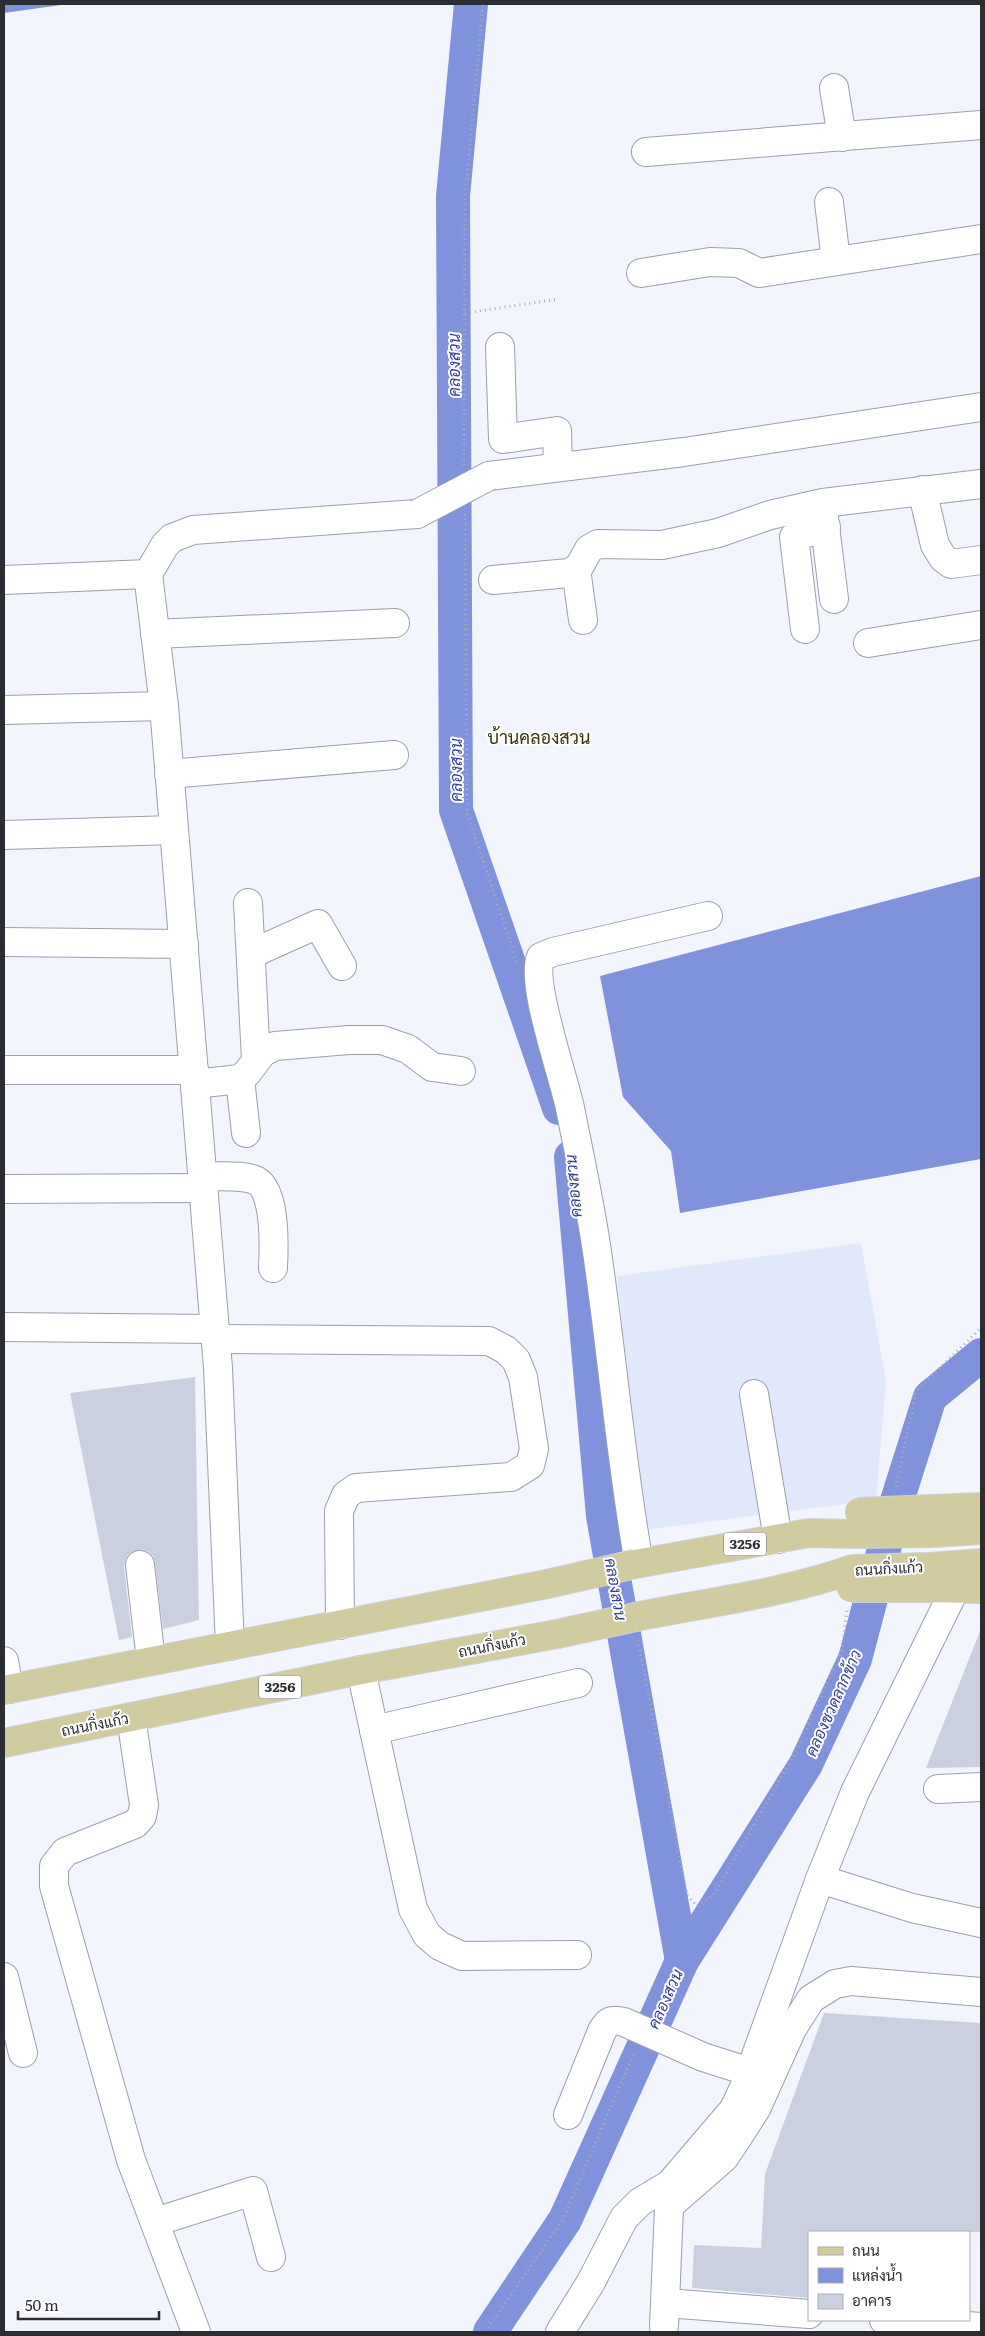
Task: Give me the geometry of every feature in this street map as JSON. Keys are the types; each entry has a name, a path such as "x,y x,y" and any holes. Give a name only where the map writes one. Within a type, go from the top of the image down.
{"main road":[{"path":"933,1521 981,1507"},
{"name":"3256","path":"6,1689 547,1584 637,1564 858,1523 933,1521 981,1530"},
{"name":"ถนนกิ่งแก้ว","path":"4,1743 361,1670 557,1634 639,1628 845,1584 927,1578 981,1563"},
{"path":"927,1578 955,1590 981,1589"}],"street":[{"path":"834,88 842,137"},
{"path":"646,152 981,125"},
{"path":"829,202 836,261"},
{"path":"641,273 710,262 739,263 759,273 981,239"},
{"path":"500,347 503,439 557,431 558,467"},
{"path":"230,1646 216,1334 164,706 148,574 172,538 193,530 417,514 477,473 558,467 684,452 981,407"},
{"path":"494,580 569,573 581,564 589,549 598,544 662,545 718,533 770,514 824,515 922,490 981,484"},
{"path":"922,490 938,552 951,564 981,560"},
{"path":"824,515 834,599"},
{"path":"805,629 794,537 824,515"},
{"path":"576,569 583,620"},
{"path":"4,580 148,574"},
{"path":"155,634 395,623"},
{"path":"868,643 981,625"},
{"path":"4,710 164,706"},
{"path":"169,774 394,755"},
{"path":"4,835 174,830"},
{"path":"246,1133 251,954 248,903"},
{"path":"637,1564 596,1244 569,1102 540,993 538,964 541,958 552,952 708,916"},
{"path":"251,954 318,924 342,966"},
{"path":"4,942 184,944"},
{"path":"4,1070 195,1077 248,1069 263,1052 275,1046 349,1040 382,1040 408,1049 432,1067 461,1071"},
{"path":"4,1190 203,1182 248,1178 258,1182 268,1196 274,1240 273,1268"},
{"path":"4,1327 489,1342 506,1350 516,1360 523,1377 534,1449 530,1465 511,1477 356,1488 346,1496 339,1512 340,1625"},
{"path":"754,1394 778,1539"},
{"path":"140,1566 151,1661"},
{"path":"808,2314 665,2315 670,2194 734,2109 750,2072 820,1879 855,1792 955,1590"},
{"path":"4,1661 6,1689"},
{"path":"361,1670 413,1909 427,1935 440,1946 462,1956 577,1955"},
{"path":"374,1730 578,1683"},
{"path":"131,1717 144,1805 142,1816 135,1824 65,1852 54,1866 54,1886 131,2160 196,2332"},
{"path":"938,1789 981,1787"},
{"path":"820,1879 912,1908 981,1923"},
{"path":"4,1977 23,2053"},
{"path":"560,2332 591,2282 624,2218 640,2202 670,2194 724,2158 756,2109 792,2029 811,1999 835,1984 851,1981 981,1992"},
{"path":"568,2115 606,2023 614,2019 703,2057 750,2072"},
{"path":"154,2222 253,2191 271,2257"},
{"path":"898,2321 981,2327"}],"path":[{"path":"477,473 465,312 465,200 483,4"},
{"path":"465,312 559,299"},
{"path":"464,510 468,813 520,972"},
{"path":"895,1496 916,1391 981,1328"},
{"path":"639,1628 687,1896 697,1906 713,1896 794,1755 842,1650 845,1584"},
{"path":"485,2332 562,2221 645,2031"}],"shaded area":[{"path":"861,1243 886,1381 876,1500 644,1530 617,1276"}],"water":[{"path":"4,4 68,4 4,13"},
{"path":"981,876 981,1159 680,1213 671,1151 623,1097 600,976"}],"building":[{"path":"195,1377 199,1620 163,1629 153,1556 147,1551 138,1550 130,1553 124,1566 132,1637 119,1640 70,1393"},
{"path":"980,1631 981,1767 926,1768"},
{"path":"824,2013 981,2023 981,2232 808,2231 808,2298 692,2288 694,2245 761,2248 765,2174"}],"waterway":[{"name":"คลองสวน","path":"471,4 453,196 456,810 559,1108"},
{"name":"คลองสวน","path":"571,1157 603,1516 682,1961"},
{"name":"คลองชวดลากข้าว","path":"490,2332 565,2220 682,1961 806,1764 855,1659 896,1504 930,1397 981,1355"}],"district":[{"name":"บ้านคลองสวน","path":"539,738"}]}
